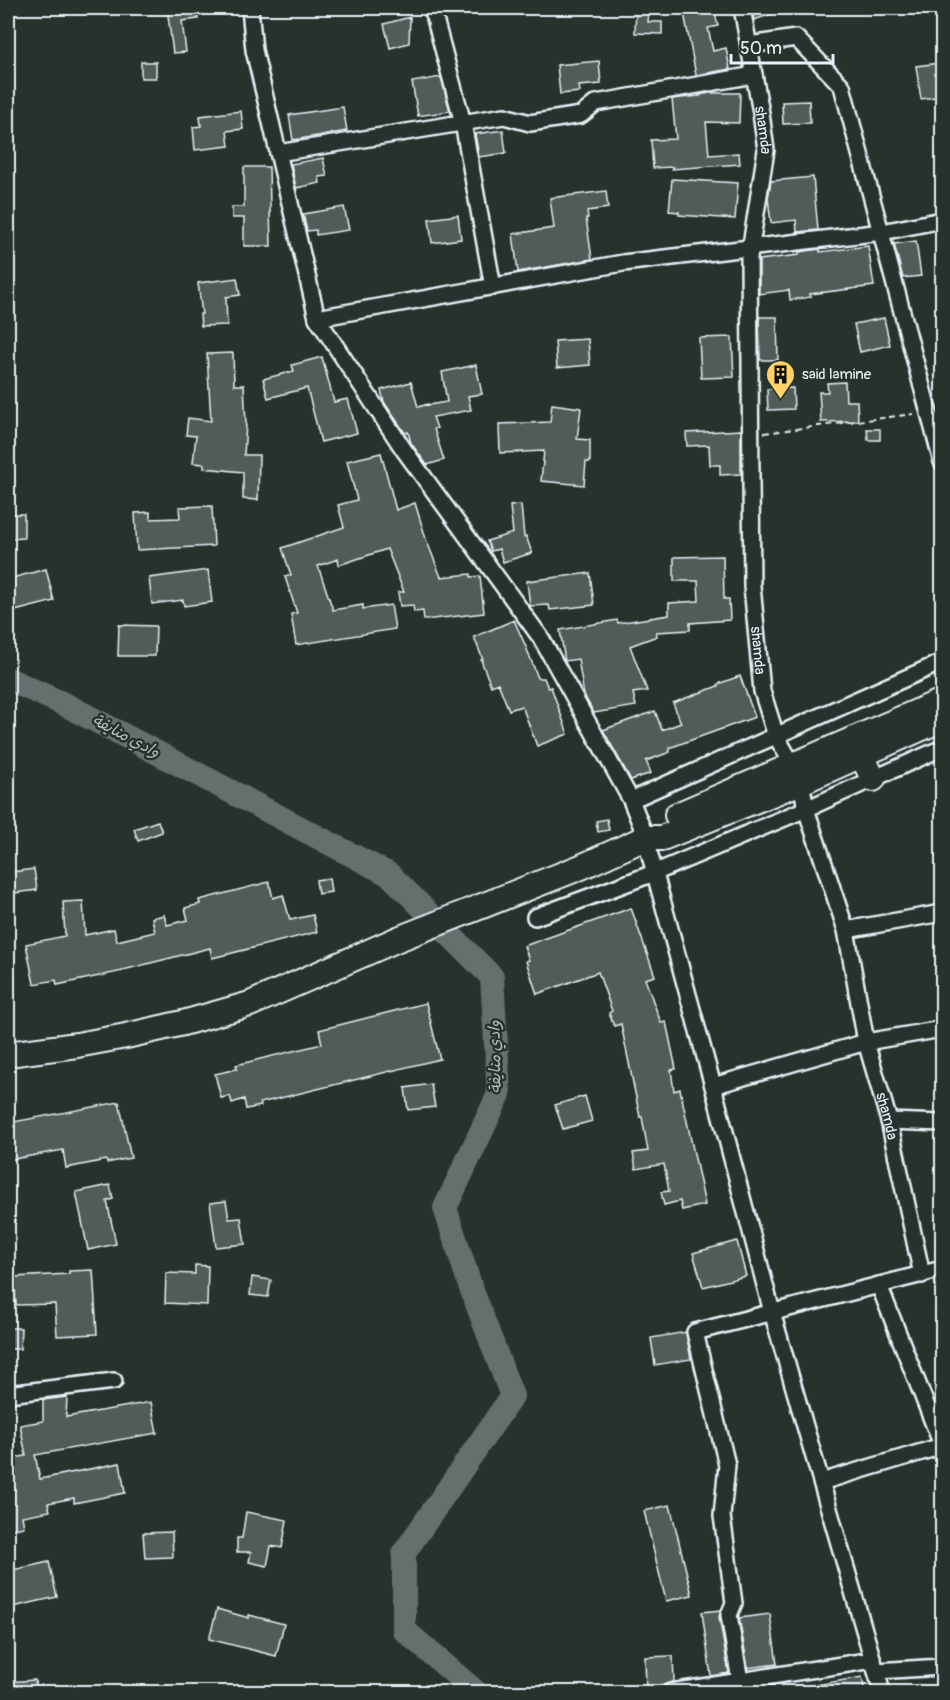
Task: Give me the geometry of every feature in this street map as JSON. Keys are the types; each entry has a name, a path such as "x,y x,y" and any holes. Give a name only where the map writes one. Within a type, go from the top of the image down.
{"main road":[{"path":"797,774 942,701"},
{"path":"8,1054 126,1036 250,1004 399,939 581,867 645,838 656,824 797,774 862,755 942,719"},
{"path":"862,755 873,779"}],"street":[{"path":"250,8 254,50 317,318 404,450 541,638 631,800 645,838 772,1312 882,1692"},
{"path":"432,8 463,123 493,286"},
{"name":"shamda","path":"742,8 766,150 749,258 752,586 762,691 776,736 797,774 806,809 846,930 867,1042 889,1121 922,1275"},
{"path":"749,45 796,38 842,86 942,462"},
{"path":"278,153 504,116 530,123 540,122 581,115 596,103 754,75"},
{"path":"317,318 623,263 882,232 942,220"},
{"path":"631,800 942,662"},
{"path":"535,917 654,873 806,809 942,748"},
{"path":"846,930 942,913"},
{"path":"713,1086 867,1042 942,1029"},
{"path":"889,1121 942,1123"},
{"path":"740,1681 729,1616 734,1603 722,1516 727,1465 695,1332 942,1269"},
{"path":"821,1482 942,1446 879,1286"},
{"path":"8,1394 114,1381"},
{"path":"671,1692 740,1681 874,1666 942,1666"}],"path":[{"path":"750,435 929,412"}],"building":[{"path":"167,8 197,8 198,19 182,21 186,52 173,53"},
{"path":"636,8 649,8 648,22 662,22 662,34 635,33"},
{"path":"683,8 714,8 718,26 708,28 713,51 726,48 730,69 696,75"},
{"path":"752,8 785,8 786,9 754,20"},
{"path":"410,17 409,43 390,48 384,24"},
{"path":"599,61 601,84 579,86 580,92 560,94 557,65"},
{"path":"141,62 156,62 156,78 141,78"},
{"path":"940,63 942,96 921,99 916,66"},
{"path":"441,77 450,111 418,116 412,82"},
{"path":"710,93 740,93 739,123 706,122 709,155 739,153 740,164 672,169 673,167 653,168 651,140 676,139 672,99"},
{"path":"809,101 810,123 783,124 782,102"},
{"path":"343,107 347,131 293,140 289,115"},
{"path":"241,111 243,129 227,131 229,146 195,150 193,127 201,126 200,116"},
{"path":"503,130 506,153 479,157 475,134"},
{"path":"323,158 327,176 319,177 320,183 296,188 291,164"},
{"path":"244,167 269,167 271,246 244,246 244,218 232,218 232,207 244,207"},
{"path":"813,177 818,230 797,232 796,220 771,223 768,198 771,181"},
{"path":"672,179 738,183 735,219 679,215 679,212 669,211"},
{"path":"606,191 608,208 587,211 592,259 518,272 513,234 554,228 550,198"},
{"path":"344,207 349,230 316,235 316,230 307,231 303,214"},
{"path":"458,215 461,239 432,243 429,219"},
{"path":"916,241 921,276 903,278 894,244"},
{"path":"868,246 874,286 810,294 811,297 790,300 789,290 759,294 759,260 799,255 799,252 820,249 820,252"},
{"path":"237,278 240,295 226,297 227,325 201,326 200,314 202,314 198,283"},
{"path":"759,317 777,317 778,360 760,360"},
{"path":"884,318 890,345 860,352 854,324"},
{"path":"732,337 734,377 701,378 699,338"},
{"path":"588,339 590,365 557,368 555,341"},
{"path":"233,353 234,385 244,385 246,424 244,455 259,455 258,500 243,499 243,472 204,468 204,464 193,463 196,436 186,435 188,418 211,421 207,354"},
{"path":"322,357 334,402 348,399 357,433 321,442 307,388 268,398 263,379 294,371 292,365"},
{"path":"476,365 482,394 468,396 471,410 433,417 437,428 434,429 444,460 427,465 411,443 408,432 405,433 384,402 381,390 411,382 418,407 447,402 442,372"},
{"path":"845,382 846,401 857,401 858,421 821,422 819,392 828,392 827,383"},
{"name":"said lamine","path":"793,388 794,409 768,410 767,389"},
{"path":"552,404 581,408 577,439 590,440 590,462 586,462 584,485 541,481 544,451 500,453 499,424 550,422"},
{"path":"867,429 880,429 880,440 868,440"},
{"path":"741,430 741,474 720,475 720,465 710,465 709,445 687,446 686,433"},
{"path":"381,453 396,510 415,503 441,577 471,574 471,577 480,576 484,613 424,620 423,611 414,612 413,605 400,606 398,592 404,592 387,549 339,565 338,559 318,566 333,610 363,605 363,609 391,605 395,629 296,645 291,614 297,613 285,577 291,575 282,548 344,527 338,505 357,500 347,461"},
{"path":"521,505 524,537 526,536 532,553 503,562 499,549 491,551 487,541 513,533 510,506"},
{"path":"212,506 214,546 137,550 135,513 150,512 150,519 180,518 179,507"},
{"path":"8,514 24,514 24,538 8,539"},
{"path":"723,556 724,599 729,599 730,620 690,623 690,630 656,632 657,636 630,646 647,691 633,693 636,706 594,713 584,695 578,659 565,661 560,630 617,620 618,623 669,615 669,603 699,601 698,581 674,581 674,557"},
{"path":"46,569 54,601 11,612 8,579"},
{"path":"208,570 212,602 184,606 183,600 152,604 149,578"},
{"path":"590,573 594,605 550,610 549,605 530,606 527,581"},
{"path":"514,620 538,678 544,678 548,688 551,687 568,734 537,746 522,706 509,710 498,683 491,686 474,637"},
{"path":"119,625 156,626 155,656 118,656"},
{"path":"740,676 755,717 669,748 670,752 646,761 651,773 631,780 603,730 655,711 662,730 681,723 673,703"},
{"path":"607,819 609,830 598,832 596,821"},
{"path":"158,821 162,832 138,841 134,829"},
{"path":"34,869 37,890 15,893 12,872"},
{"path":"329,878 331,892 318,894 316,880"},
{"path":"269,882 273,898 283,895 290,920 313,915 317,932 212,958 210,948 123,971 57,985 56,980 34,984 26,944 65,936 63,902 83,901 85,935 114,929 117,941 155,932 152,918 164,915 167,925 188,920 185,908 200,904 199,900"},
{"path":"631,908 655,976 645,979 661,1023 666,1022 676,1069 671,1070 674,1091 680,1089 705,1205 682,1210 680,1201 664,1205 661,1192 669,1191 664,1164 636,1169 633,1153 648,1151 642,1117 640,1117 621,1024 614,1026 609,1013 612,1011 598,972 537,994 526,961 529,960 524,946"},
{"path":"426,1003 440,1059 260,1103 261,1106 246,1109 244,1099 232,1103 230,1096 221,1098 215,1074 237,1069 236,1065 322,1044 319,1030"},
{"path":"431,1084 435,1107 408,1110 405,1088"},
{"path":"585,1096 592,1121 563,1129 555,1105"},
{"path":"119,1102 131,1158 107,1163 106,1160 66,1168 63,1150 8,1160 8,1123"},
{"path":"110,1185 113,1199 107,1201 116,1244 88,1250 76,1192"},
{"path":"226,1201 229,1219 241,1218 245,1244 216,1247 210,1203"},
{"path":"737,1241 746,1276 703,1287 693,1253"},
{"path":"195,1265 208,1266 207,1305 165,1303 166,1273 195,1274"},
{"path":"93,1270 97,1334 57,1336 55,1304 16,1305 14,1277 69,1274 69,1271"},
{"path":"252,1277 271,1280 268,1297 250,1295"},
{"path":"8,1328 21,1328 20,1349 8,1349"},
{"path":"686,1332 691,1359 655,1365 651,1338"},
{"path":"67,1397 66,1417 151,1402 157,1433 35,1455 40,1479 120,1463 125,1493 74,1503 74,1498 48,1503 50,1511 22,1516 24,1527 8,1530 8,1459 26,1456 20,1425 43,1421 43,1400"},
{"path":"670,1505 692,1595 666,1601 644,1511"},
{"path":"246,1512 287,1520 282,1548 271,1546 267,1566 249,1562 251,1552 237,1552 237,1538 242,1538"},
{"path":"172,1532 173,1557 145,1558 143,1533"},
{"path":"49,1562 57,1597 8,1608 8,1571"},
{"path":"217,1609 284,1624 276,1656 209,1639"},
{"path":"721,1610 719,1617 729,1673 711,1676 702,1612"},
{"path":"770,1614 777,1664 748,1668 739,1618"},
{"path":"673,1656 674,1682 665,1684 662,1689 646,1689 645,1657"},
{"path":"862,1677 865,1692 805,1692 804,1687"},
{"path":"35,1680 36,1692 8,1692 8,1682"}],"waterway":[{"name":"وادي منايفة","path":"8,679 66,705 390,875 492,977 499,1094 445,1208 471,1288 512,1396 404,1553 404,1630 476,1692"}],"place":[{"name":"said lamine","path":"781,400"}]}
